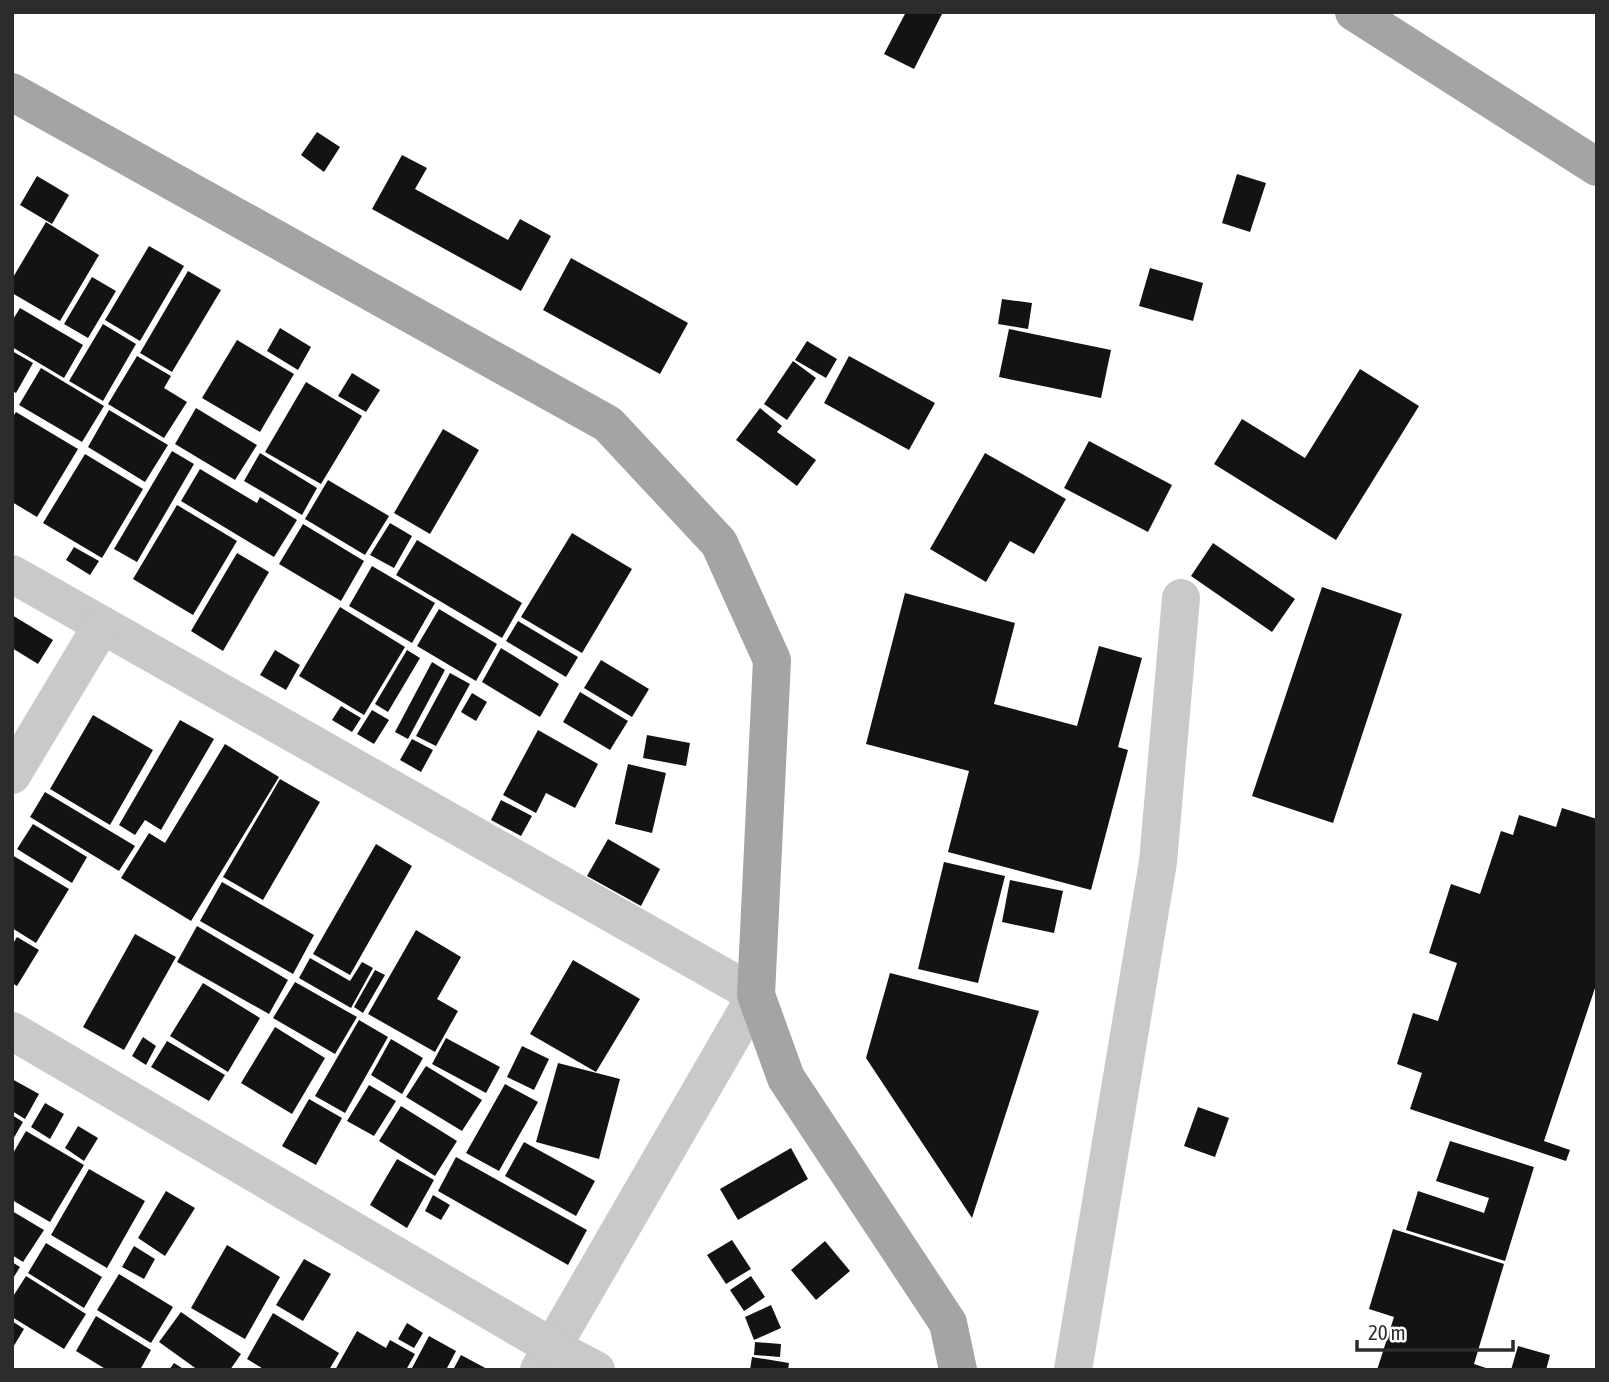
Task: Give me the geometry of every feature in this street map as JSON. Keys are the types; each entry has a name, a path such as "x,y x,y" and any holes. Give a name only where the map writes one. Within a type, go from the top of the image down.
{"main road":[{"path":"1354,12 1597,167"},
{"path":"12,92 608,424 719,543 772,660 756,995 786,1078 948,1323 958,1370"}],"street":[{"path":"12,573 756,995 545,1359"},
{"path":"1073,1370 1158,862 1181,598"},
{"path":"12,775 102,625"},
{"path":"12,1031 545,1359 596,1370"}],"building":[{"path":"906,12 943,12 914,69 884,54"},
{"path":"317,132 340,147 324,172 301,155"},
{"path":"402,155 427,168 415,189 508,240 520,219 551,236 521,291 372,209"},
{"path":"1237,174 1266,183 1250,232 1222,223"},
{"path":"37,176 69,195 52,224 20,205"},
{"path":"46,222 99,255 60,321 12,293 12,279"},
{"path":"149,246 184,266 140,341 105,320"},
{"path":"571,258 688,323 660,374 543,310"},
{"path":"1150,268 1203,283 1193,321 1139,306"},
{"path":"188,271 221,290 172,372 140,353"},
{"path":"92,277 116,291 88,338 64,324"},
{"path":"1002,299 1032,303 1028,329 998,324"},
{"path":"20,308 83,345 64,378 12,347 12,321"},
{"path":"103,324 136,344 103,401 69,381"},
{"path":"280,328 311,347 298,370 267,351"},
{"path":"1009,329 1111,350 1101,398 999,377"},
{"path":"237,340 294,374 260,432 202,398"},
{"path":"807,341 837,359 826,378 795,360"},
{"path":"12,351 33,363 16,393 12,391"},
{"path":"137,356 171,376 164,388 187,402 164,438 108,404"},
{"path":"849,356 935,403 909,450 824,403"},
{"path":"793,361 816,378 787,420 764,404"},
{"path":"41,368 104,406 82,442 19,405"},
{"path":"1360,369 1419,406 1336,540 1214,464 1242,419 1305,458"},
{"path":"352,373 380,390 366,412 338,396"},
{"path":"306,382 362,416 321,484 265,452"},
{"path":"196,408 257,445 235,480 175,444"},
{"path":"760,408 782,426 777,432 816,460 797,486 736,440"},
{"path":"109,410 168,445 145,482 88,447"},
{"path":"16,412 78,449 37,517 12,502 12,418"},
{"path":"443,429 479,450 430,534 394,513"},
{"path":"1089,441 1172,485 1148,532 1064,488"},
{"path":"172,451 194,464 137,562 114,549"},
{"path":"260,453 317,488 302,515 244,481"},
{"path":"985,453 1066,499 1034,554 1010,541 986,582 930,549"},
{"path":"85,454 143,489 102,558 43,523"},
{"path":"200,469 257,503 260,497 297,520 274,557 181,501"},
{"path":"328,480 389,516 365,555 305,519"},
{"path":"177,505 237,541 193,615 133,579"},
{"path":"390,523 412,536 394,568 370,555"},
{"path":"303,524 364,561 341,601 279,564"},
{"path":"572,533 632,569 582,653 521,617"},
{"path":"417,540 522,603 502,638 396,575"},
{"path":"1213,543 1295,599 1272,632 1191,576"},
{"path":"74,547 99,561 90,575 66,560"},
{"path":"237,553 269,572 223,651 191,631"},
{"path":"372,566 435,603 412,643 349,606"},
{"path":"1322,587 1402,614 1333,823 1252,796"},
{"path":"905,593 1015,623 994,704 1077,726 1099,646 1142,658 1118,747 1128,750 1091,890 948,852 969,771 866,744"},
{"path":"340,607 405,647 364,715 299,676"},
{"path":"439,609 497,644 476,681 417,646"},
{"path":"12,615 53,640 38,664 12,648"},
{"path":"518,621 578,657 566,677 506,641"},
{"path":"501,648 559,684 540,717 482,682"},
{"path":"275,650 300,665 286,690 260,675"},
{"path":"407,650 420,658 388,712 375,704"},
{"path":"601,660 649,689 632,717 584,688"},
{"path":"432,662 445,670 408,739 395,732"},
{"path":"450,673 470,684 436,746 416,736"},
{"path":"580,692 628,721 610,750 563,722"},
{"path":"472,693 487,702 476,721 461,712"},
{"path":"341,706 361,718 352,732 332,720"},
{"path":"372,710 389,720 374,744 357,734"},
{"path":"93,715 153,750 110,825 50,789"},
{"path":"180,720 214,739 161,830 145,820 135,835 119,825"},
{"path":"538,730 598,764 575,808 546,793 536,813 503,795"},
{"path":"647,735 690,743 686,766 643,758"},
{"path":"412,739 433,750 421,772 400,760"},
{"path":"225,744 279,777 191,921 121,878 149,833 165,843"},
{"path":"628,764 666,773 652,833 615,824"},
{"path":"280,779 320,802 263,900 223,877"},
{"path":"45,792 135,846 119,871 30,817"},
{"path":"501,800 532,816 521,836 491,820"},
{"path":"1562,808 1597,819 1597,982 1544,1141 1570,1150 1566,1161 1410,1109 1422,1073 1397,1064 1413,1013 1438,1021 1457,963 1429,953 1451,884 1480,894 1501,831 1513,835 1519,815 1556,827"},
{"path":"33,824 87,857 72,883 17,849"},
{"path":"608,839 660,869 641,906 587,876"},
{"path":"376,844 412,866 350,975 313,954"},
{"path":"12,855 69,889 36,943 12,928"},
{"path":"944,862 1005,876 978,983 918,969"},
{"path":"1010,880 1063,891 1054,933 1002,922"},
{"path":"222,882 314,935 293,974 200,921"},
{"path":"197,926 288,980 269,1014 177,962"},
{"path":"416,930 461,957 437,999 458,1011 435,1052 368,1014"},
{"path":"135,934 176,957 124,1050 83,1027"},
{"path":"17,937 39,950 17,986 12,983 12,945"},
{"path":"310,958 350,981 362,962 373,968 351,1008 299,978"},
{"path":"573,960 640,999 596,1072 530,1034"},
{"path":"375,970 385,975 363,1013 354,1007"},
{"path":"890,973 1039,1011 972,1218 866,1058"},
{"path":"295,982 357,1017 335,1054 273,1018"},
{"path":"203,983 260,1018 228,1072 170,1036"},
{"path":"359,1020 388,1037 345,1113 315,1096"},
{"path":"275,1027 325,1058 292,1114 241,1083"},
{"path":"143,1037 156,1046 146,1065 132,1056"},
{"path":"446,1038 500,1067 486,1093 432,1064"},
{"path":"391,1039 423,1058 402,1094 371,1075"},
{"path":"167,1041 225,1075 209,1101 151,1067"},
{"path":"522,1046 549,1059 534,1090 507,1077"},
{"path":"558,1063 620,1079 599,1159 536,1142"},
{"path":"426,1066 482,1100 462,1131 406,1097"},
{"path":"12,1079 39,1094 25,1119 12,1111"},
{"path":"505,1084 538,1102 499,1171 466,1153"},
{"path":"369,1085 396,1101 374,1136 347,1121"},
{"path":"309,1099 342,1118 316,1165 282,1146"},
{"path":"45,1103 64,1114 50,1139 31,1127"},
{"path":"401,1106 457,1141 435,1176 379,1141"},
{"path":"1198,1107 1229,1118 1215,1157 1184,1146"},
{"path":"12,1115 23,1122 12,1141"},
{"path":"78,1126 98,1138 84,1161 65,1148"},
{"path":"26,1131 84,1165 50,1222 12,1200 12,1155"},
{"path":"1450,1141 1534,1167 1505,1261 1406,1230 1418,1191 1484,1213 1489,1198 1436,1181"},
{"path":"524,1142 595,1181 576,1216 505,1176"},
{"path":"791,1148 808,1179 738,1220 720,1189"},
{"path":"456,1157 587,1230 568,1265 438,1191"},
{"path":"397,1159 434,1180 407,1228 370,1205"},
{"path":"89,1169 145,1201 107,1268 51,1235"},
{"path":"166,1191 195,1208 165,1256 138,1238"},
{"path":"433,1195 450,1205 441,1220 425,1211"},
{"path":"12,1211 44,1230 23,1262 12,1255"},
{"path":"1393,1229 1504,1264 1474,1364 1492,1370 1377,1370 1394,1317 1369,1309"},
{"path":"732,1240 751,1269 726,1284 707,1255"},
{"path":"825,1241 850,1271 816,1300 791,1270"},
{"path":"46,1243 102,1277 84,1308 28,1273"},
{"path":"227,1245 280,1277 245,1339 191,1308"},
{"path":"134,1246 155,1259 144,1279 122,1267"},
{"path":"304,1259 331,1274 303,1321 276,1305"},
{"path":"12,1262 20,1267 12,1280"},
{"path":"119,1274 173,1307 151,1343 97,1310"},
{"path":"26,1276 86,1314 64,1349 12,1317 12,1298"},
{"path":"751,1276 765,1297 744,1311 730,1290"},
{"path":"771,1305 781,1328 754,1340 745,1317"},
{"path":"181,1312 241,1354 230,1370 198,1370 159,1342"},
{"path":"273,1313 339,1353 329,1370 265,1370 247,1359"},
{"path":"96,1316 151,1350 140,1370 107,1370 76,1351"},
{"path":"12,1321 24,1329 12,1349"},
{"path":"407,1323 423,1333 414,1348 398,1339"},
{"path":"357,1331 386,1348 390,1340 415,1354 406,1370 335,1370"},
{"path":"429,1336 456,1351 446,1370 411,1370"},
{"path":"755,1342 781,1344 780,1357 754,1355"},
{"path":"1518,1346 1550,1355 1546,1370 1511,1370"},
{"path":"461,1355 489,1370 453,1370"},
{"path":"752,1357 789,1363 788,1370 750,1370"},
{"path":"174,1363 185,1370 169,1370"}]}
